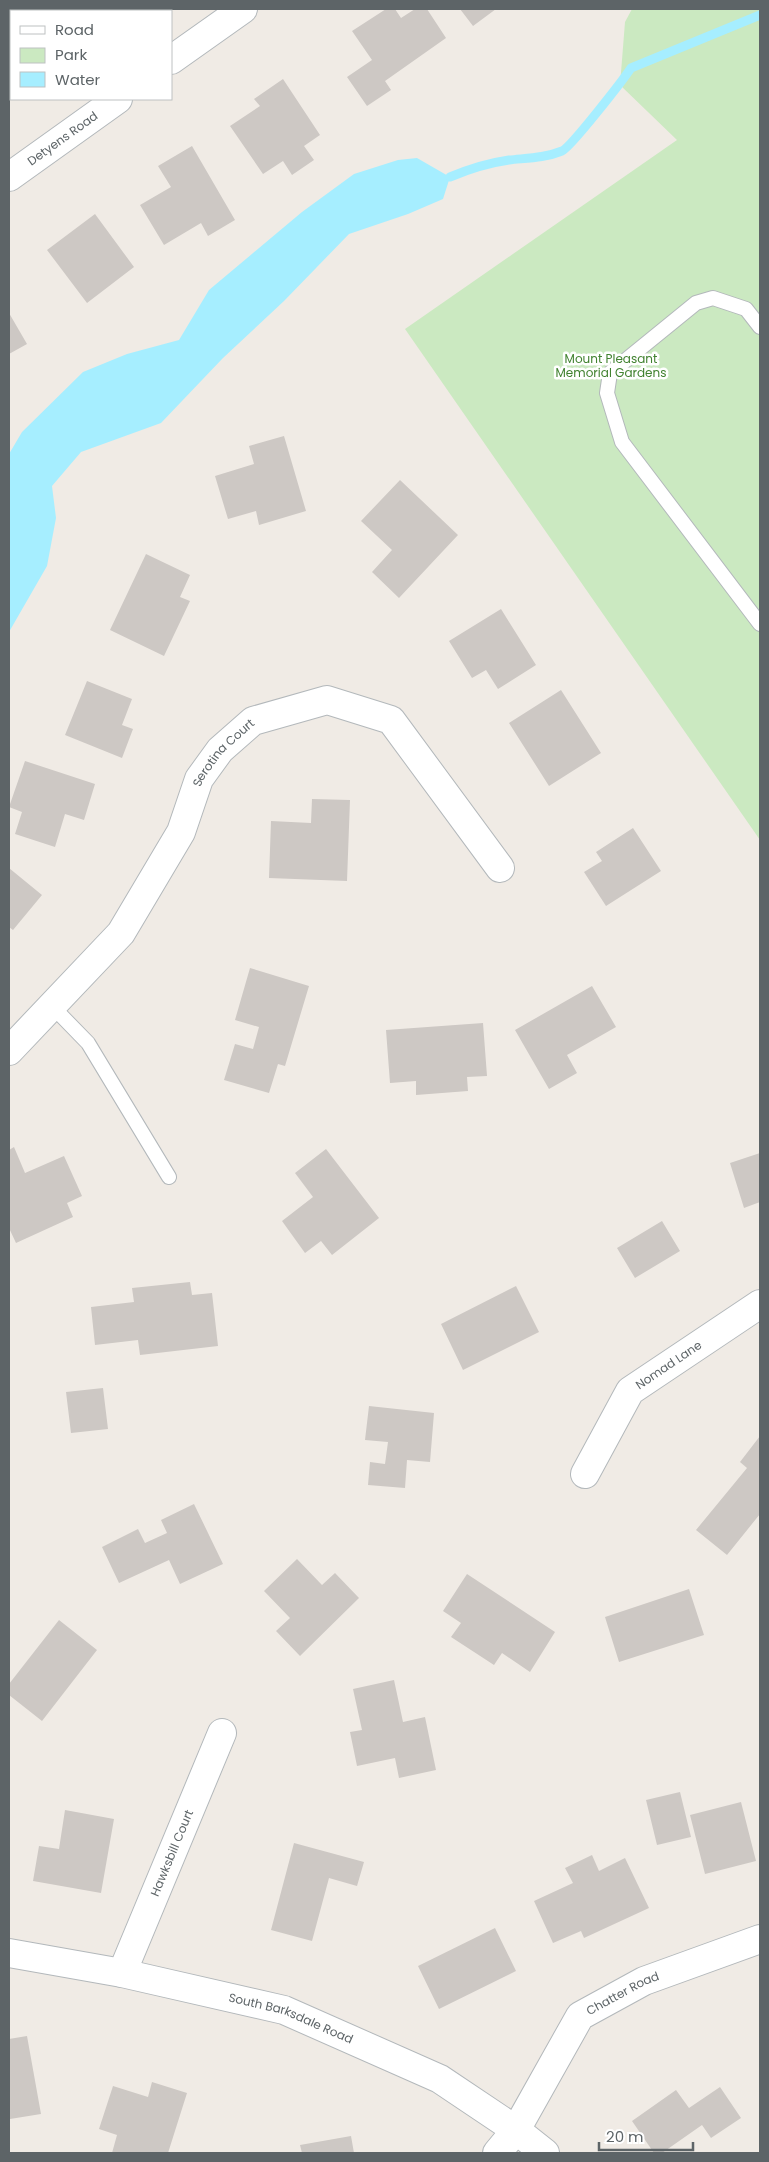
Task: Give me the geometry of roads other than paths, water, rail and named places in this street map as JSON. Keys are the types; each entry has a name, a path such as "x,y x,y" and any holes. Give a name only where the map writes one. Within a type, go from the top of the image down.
{"street":[{"path":"172,59 243,9"},
{"name":"Detyens Road","path":"9,178 117,100"},
{"name":"Serotina Court","path":"9,1051 121,934 181,832 199,779 220,750 253,720 327,700 392,720 500,868"},
{"name":"Nomad Lane","path":"585,1474 630,1392 760,1304"},
{"name":"Hawksbill Court","path":"122,1974 222,1733"},
{"name":"Chatter Road","path":"497,2153 516,2130 580,2016 644,1981 760,1939"},
{"name":"South Barksdale Road","path":"9,1953 122,1974 284,2010 440,2079 516,2130 545,2153"}],"lane":[{"path":"760,327 746,309 713,298 696,303 610,373 607,393 622,442 760,624"},
{"path":"52,1006 88,1043 169,1177"}],"water":[{"path":"417,158 450,177 443,199 408,214 349,234 284,301 223,358 161,423 81,452 52,486 56,518 47,566 9,632 9,454 22,432 83,372 127,354 179,340 209,290 302,212 354,174 398,160"}],"waterway":[{"path":"450,177 494,163 543,156 562,151 586,126 631,68 760,15"}],"park label":[{"name":"Mount Pleasant Memorial Gardens","path":"611,366"}]}
